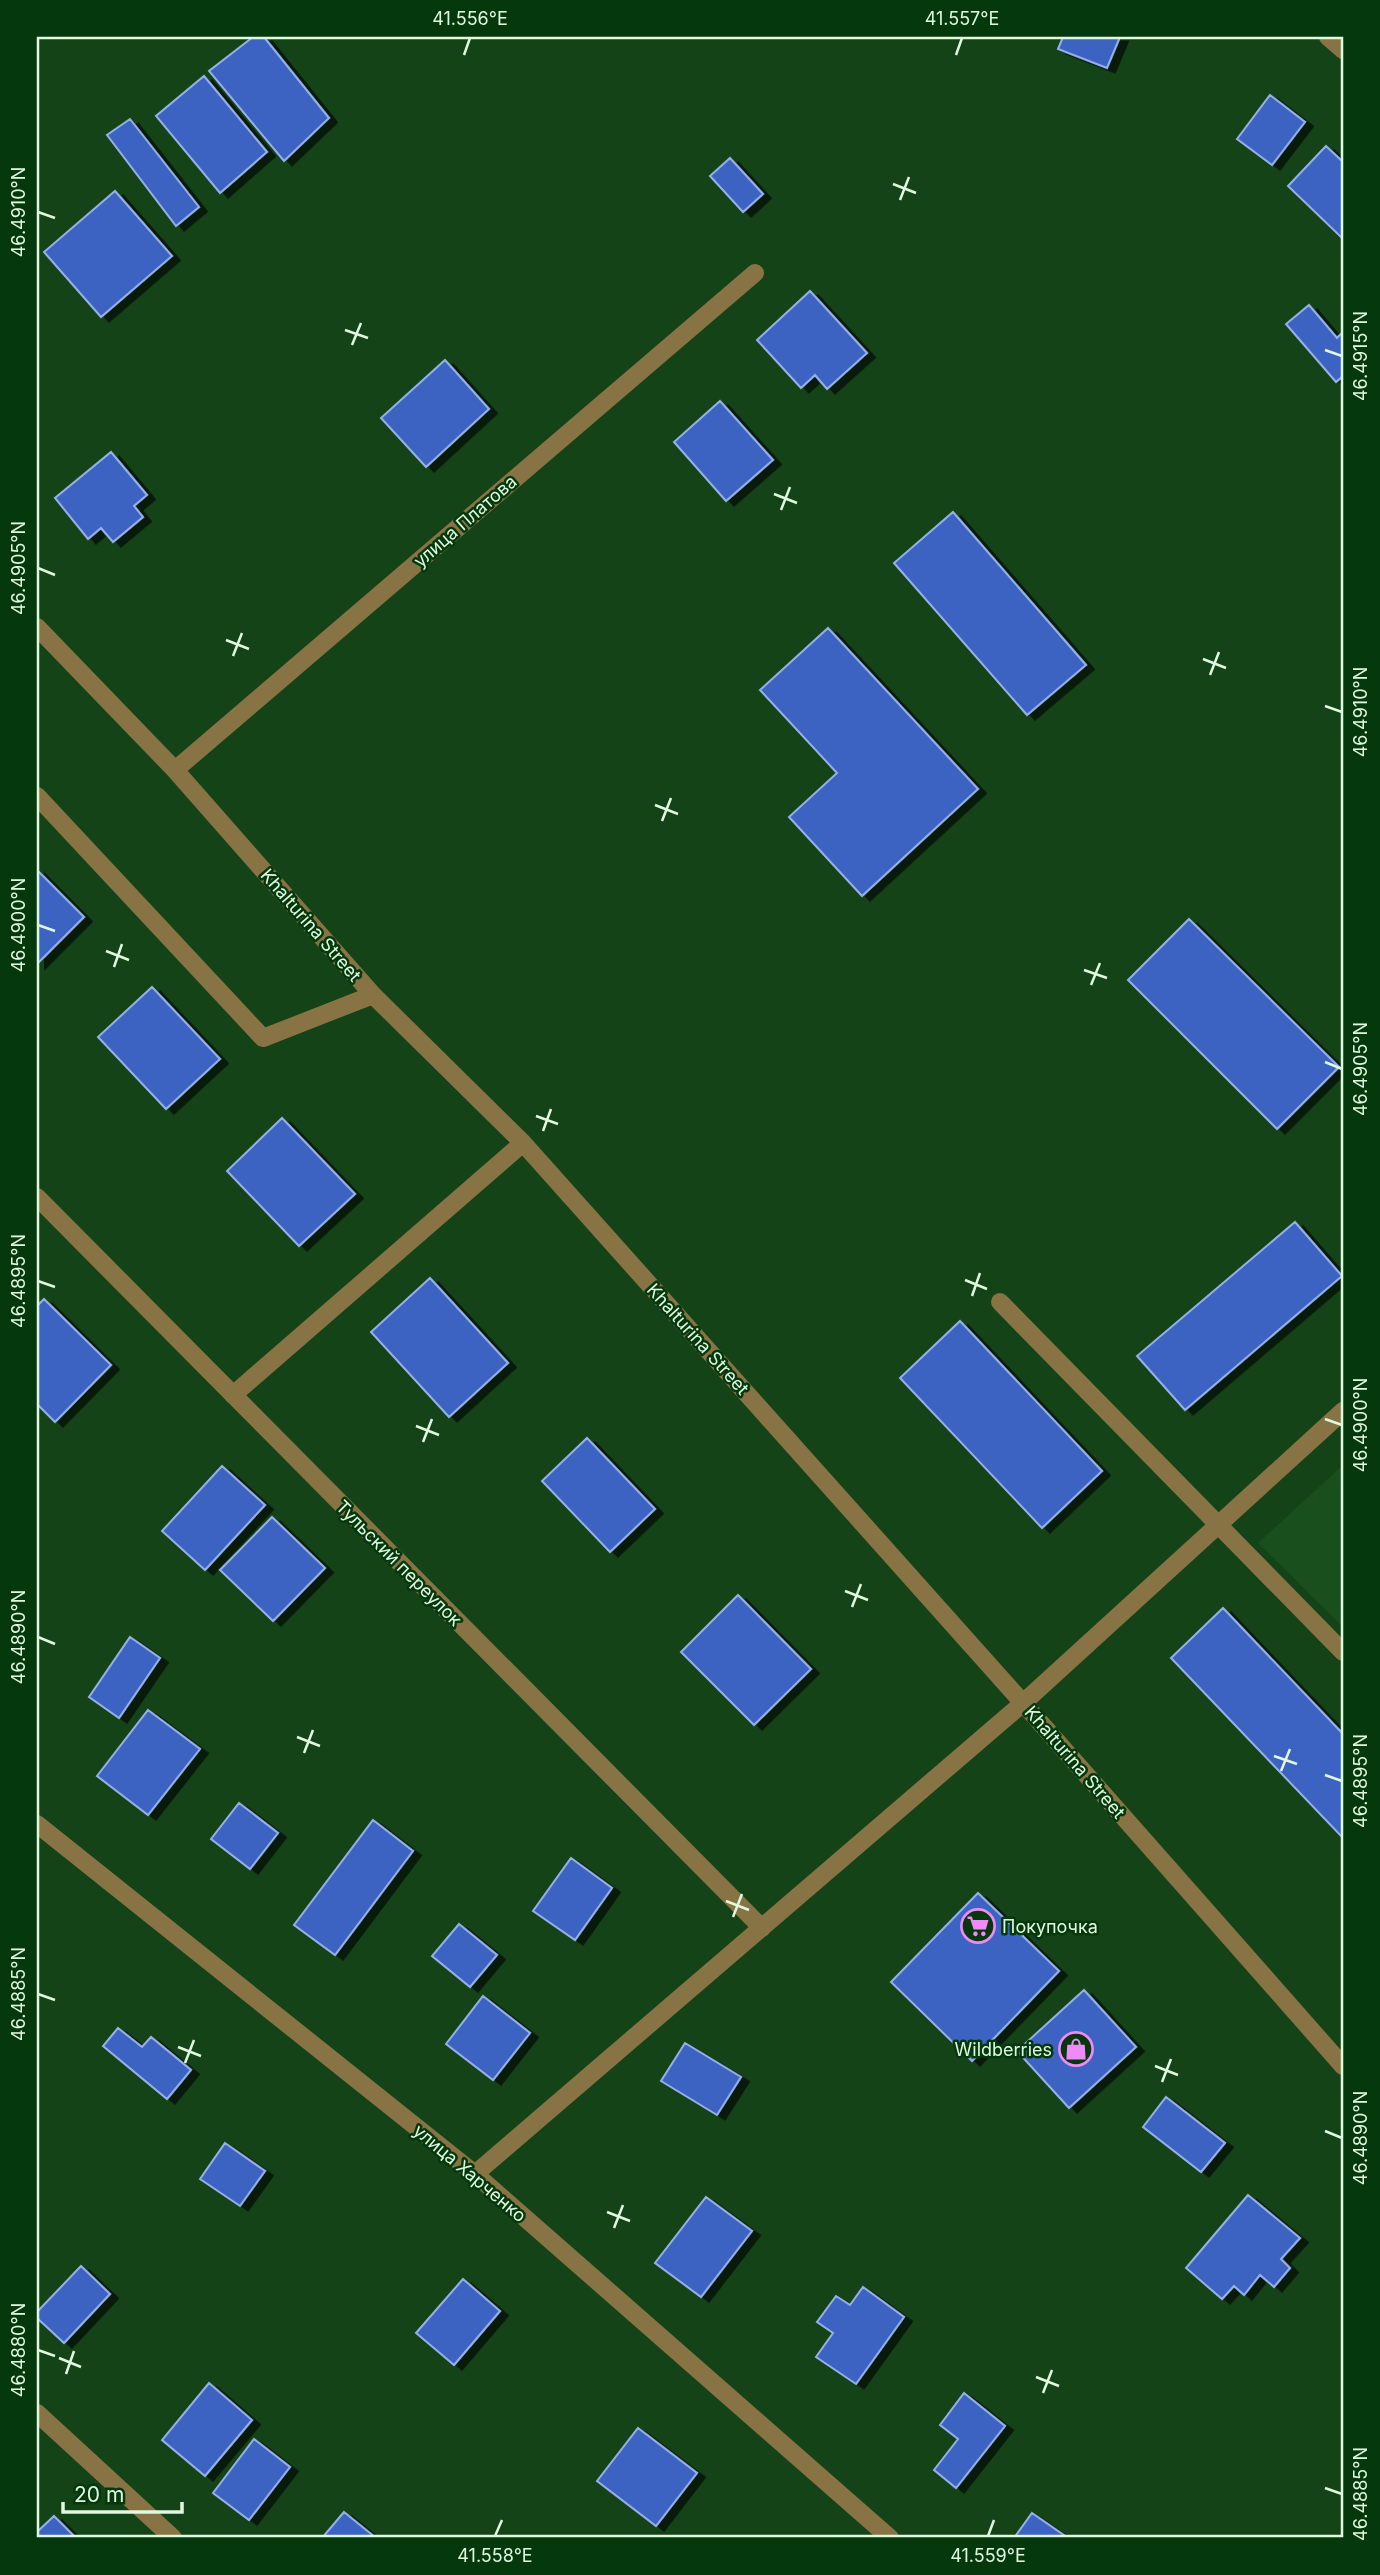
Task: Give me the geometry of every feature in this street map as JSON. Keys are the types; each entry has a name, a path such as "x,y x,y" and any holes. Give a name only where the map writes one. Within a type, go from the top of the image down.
{"street":[{"path":"1328,37 1343,50"},
{"name":"улица Платова","path":"175,770 755,273"},
{"name":"Khalturina Street","path":"37,627 175,770 373,995 523,1143 1343,2066"},
{"path":"37,796 263,1038 373,995"},
{"path":"233,1395 523,1143"},
{"name":"Тульский переулок","path":"37,1197 762,1928"},
{"path":"1000,1303 1343,1652"},
{"path":"475,2174 1023,1703 1343,1410"},
{"name":"улица Харченко","path":"37,1824 475,2174 890,2538"},
{"path":"37,2413 173,2538"}],"shaded area":[{"path":"1343,1465 1343,1627 1258,1543"}],"building":[{"path":"253,37 264,37 329,118 284,161 209,71"},
{"path":"1063,37 1120,37 1107,68 1058,49"},
{"path":"204,76 267,152 220,193 156,116"},
{"path":"1270,95 1305,122 1272,165 1237,139"},
{"path":"130,119 199,207 176,226 107,135"},
{"path":"1326,146 1343,162 1343,239 1288,186"},
{"path":"730,158 763,194 743,212 710,176"},
{"path":"115,191 172,256 101,317 44,252"},
{"path":"810,291 867,353 827,389 815,375 801,388 757,340"},
{"path":"1309,305 1337,338 1343,332 1343,376 1336,382 1286,324"},
{"path":"445,360 489,409 426,467 381,418"},
{"path":"720,401 773,460 726,501 674,442"},
{"path":"111,452 147,495 134,506 143,517 113,542 101,528 88,539 55,498"},
{"path":"953,512 1086,665 1027,715 894,563"},
{"path":"828,628 978,789 862,896 789,817 837,773 760,690"},
{"path":"37,870 84,917 37,964"},
{"path":"1189,919 1339,1067 1277,1129 1128,980"},
{"path":"152,987 220,1059 166,1109 98,1037"},
{"path":"282,1118 355,1194 299,1246 227,1171"},
{"path":"1295,1222 1342,1276 1185,1410 1137,1356"},
{"path":"430,1278 508,1363 449,1417 371,1332"},
{"path":"44,1299 111,1365 55,1422 37,1404 37,1306"},
{"path":"960,1321 1102,1471 1042,1528 900,1378"},
{"path":"587,1438 655,1509 610,1552 542,1481"},
{"path":"222,1466 265,1505 205,1570 162,1531"},
{"path":"272,1517 325,1568 273,1621 220,1570"},
{"path":"738,1595 811,1669 754,1725 681,1652"},
{"path":"1223,1608 1343,1734 1343,1838 1171,1658"},
{"path":"130,1637 160,1658 119,1718 89,1697"},
{"path":"148,1710 200,1749 148,1815 97,1776"},
{"path":"239,1803 278,1833 250,1869 211,1839"},
{"path":"373,1820 413,1851 335,1955 294,1925"},
{"path":"571,1858 612,1888 575,1940 533,1911"},
{"path":"978,1893 1059,1971 972,2061 891,1982"},
{"path":"459,1924 497,1955 470,1987 432,1956"},
{"name":"Wildberries","path":"1084,1990 1136,2047 1069,2108 1017,2051"},
{"path":"483,1996 530,2033 493,2080 446,2044"},
{"path":"118,2028 142,2047 151,2037 191,2070 167,2099 103,2046"},
{"path":"685,2043 741,2077 717,2115 661,2081"},
{"path":"1166,2097 1225,2143 1201,2172 1143,2127"},
{"path":"225,2143 265,2171 240,2206 200,2179"},
{"path":"1248,2195 1300,2238 1281,2259 1290,2268 1274,2287 1260,2275 1244,2295 1234,2286 1222,2299 1186,2268"},
{"path":"706,2197 752,2231 701,2297 655,2263"},
{"path":"81,2266 110,2294 64,2343 37,2318 37,2312"},
{"path":"463,2279 500,2311 454,2365 416,2333"},
{"path":"863,2287 904,2317 856,2384 816,2357 833,2333 817,2322 836,2296 850,2305"},
{"path":"209,2383 252,2420 205,2476 162,2440"},
{"path":"964,2393 1005,2426 956,2488 934,2470 958,2439 940,2425"},
{"path":"638,2428 697,2473 656,2526 597,2481"},
{"path":"254,2439 290,2467 249,2520 213,2493"},
{"path":"344,2512 376,2538 322,2538"},
{"path":"1032,2513 1068,2538 1014,2538"},
{"path":"54,2516 76,2538 37,2538 37,2532"}],"place":[{"name":"Покупочка","path":"978,1926"},
{"name":"Wildberries","path":"1076,2049"}]}
